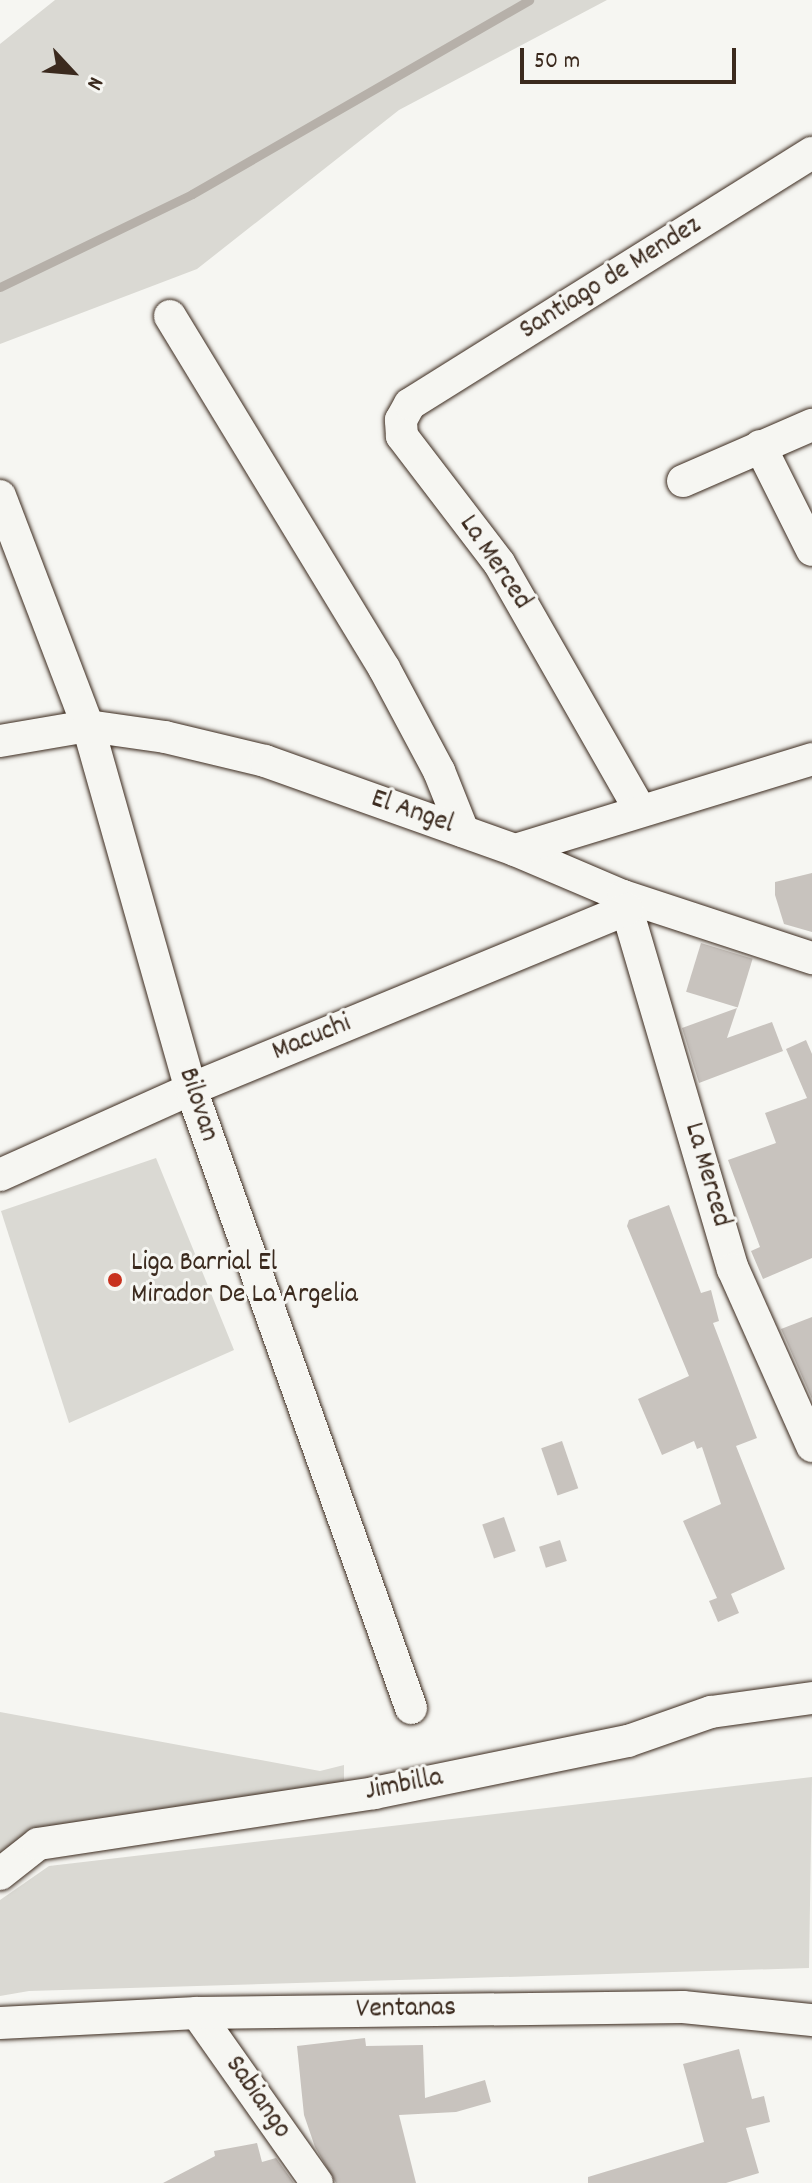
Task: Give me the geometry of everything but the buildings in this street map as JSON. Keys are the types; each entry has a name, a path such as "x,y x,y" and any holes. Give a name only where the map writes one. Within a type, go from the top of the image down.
{"street":[{"name":"Santiago de Mendez","path":"410,404 812,153"},
{"path":"170,316 384,668 439,771 463,831"},
{"name":"La Merced","path":"410,404 401,420 402,436 499,563 640,810"},
{"path":"683,481 812,425"},
{"path":"760,446 812,550"},
{"name":"Bilovan","path":"0,496 88,726 191,1089 411,1708"},
{"name":"El Angel","path":"0,741 88,726 165,737 265,761 515,850 625,902 812,958"},
{"path":"515,850 812,759"},
{"name":"La Merced","path":"625,902 733,1269 812,1446"},
{"name":"Macuchi","path":"0,1175 625,902"},
{"name":"Jimbilla","path":"0,1874 38,1844 374,1793 628,1741 711,1712 812,1698"},
{"name":"Ventanas","path":"0,2023 197,2013 683,2007 812,2020"},
{"name":"Sabiango","path":"197,2013 317,2183"}],"shaded area":[{"path":"55,0 607,0 399,110 197,269 0,344 0,44"},
{"name":"Liga Barrial El Mirador De La Argelia","path":"156,1158 234,1350 69,1423 1,1211"},
{"path":"0,1712 320,1771 344,1765 344,1796 0,1862"},
{"path":"812,1777 809,1968 29,1991 0,1996 0,1900 49,1866"}],"waterway":[{"path":"0,287 192,194 529,0"}],"place":[{"name":"Liga Barrial El Mirador De La Argelia","path":"115,1280"}]}
